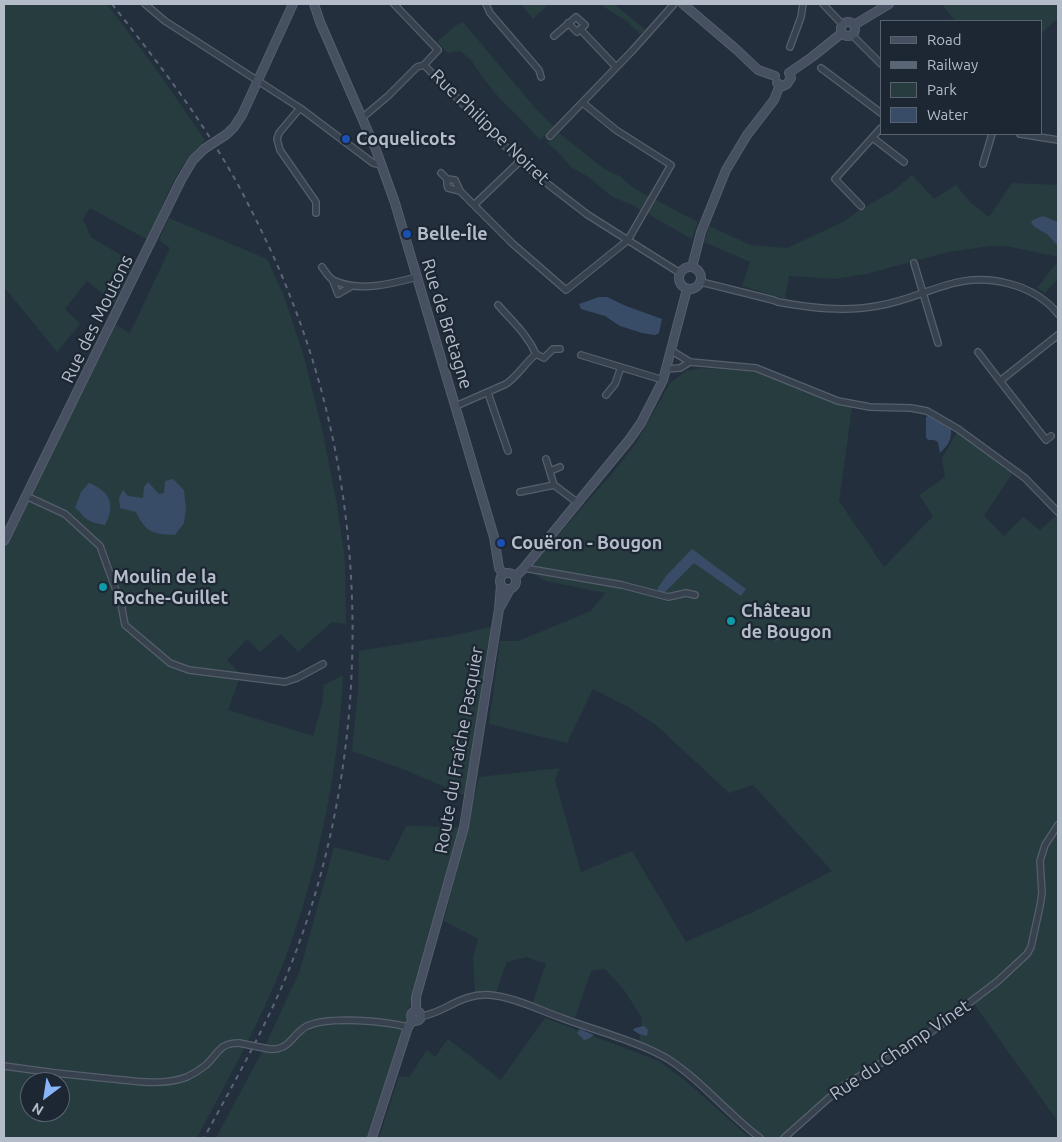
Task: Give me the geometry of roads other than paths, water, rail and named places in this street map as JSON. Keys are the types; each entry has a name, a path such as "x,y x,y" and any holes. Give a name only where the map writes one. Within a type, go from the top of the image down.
{"main road":[{"name":"Rue des Moutons","path":"4,541 182,180 193,160 204,149 227,134 242,115 293,4"},
{"name":"Rue de Bretagne","path":"314,4 382,165 395,203 494,537 499,568 503,574"},
{"path":"683,4 758,70 775,76"},
{"path":"854,25 889,4"},
{"path":"789,73 812,57 842,29 846,22 854,25"},
{"path":"842,29 846,36 852,35 855,30 854,25"},
{"path":"785,70 791,78 785,86 776,83 775,76 780,71 785,70"},
{"path":"692,267 701,232 726,170 747,135 777,94 780,85"},
{"path":"692,267 700,272 701,282 694,289 687,289 680,283 680,273 685,268 692,267"},
{"path":"515,576 508,573 503,574 500,579 501,585 505,589 510,589 515,585 515,576 524,568 578,503 641,423 663,380 687,289"},
{"name":"Route du Fraîche Pasquier","path":"410,1024 412,1013 419,1014 416,997 464,827 500,610 501,585"},
{"name":"Route du Fraîche Pasquier","path":"500,610 510,589"},
{"path":"372,1138 410,1024"}],"street":[{"path":"145,4 165,21 300,108 373,163 382,165"},
{"name":"Rue Philippe Noiret","path":"362,118 388,96 417,67 424,65 438,50 394,4"},
{"path":"486,4 490,13 539,70 540,77"},
{"path":"550,136 674,4"},
{"path":"790,48 801,17 803,4"},
{"path":"823,4 842,29"},
{"path":"554,36 568,23 576,17 584,24 577,32 568,23"},
{"path":"580,29 616,67"},
{"path":"852,35 880,63"},
{"name":"Rue Philippe Noiret","path":"424,65 520,161 588,215 680,273"},
{"path":"822,68 880,112"},
{"path":"441,173 447,179 448,188 460,191 513,244 566,290 628,240 671,165 616,130 583,102"},
{"path":"300,108 279,133 278,139 280,150 316,202 316,213"},
{"path":"861,206 835,179 838,171 880,129"},
{"path":"983,164 992,135"},
{"path":"1026,135 1058,140"},
{"path":"873,138 904,162"},
{"path":"474,205 520,161"},
{"path":"914,263 938,343"},
{"path":"322,267 333,281 338,294 352,286"},
{"path":"333,281 352,286 371,287 417,277"},
{"path":"701,282 778,302 813,308 849,309 878,306 959,281 974,279 991,280 1020,287 1034,293 1058,314"},
{"path":"498,305 530,341 536,354 544,358 553,349 560,349"},
{"path":"1000,381 1058,335"},
{"path":"672,351 690,362 756,368 838,401 870,408 911,408 927,411 952,424 1019,473 1058,512"},
{"path":"978,352 1046,440 1051,436"},
{"path":"456,406 511,381 527,361 536,354"},
{"path":"581,355 663,380"},
{"path":"666,369 680,368 690,362"},
{"path":"606,395 615,384 621,367"},
{"path":"488,393 508,451"},
{"path":"546,459 554,485 578,503"},
{"path":"550,471 560,467"},
{"path":"520,492 554,485"},
{"path":"26,496 65,514 100,546 121,604 124,625 170,663 189,670 285,682 297,678 323,664"},
{"path":"524,568 622,585 668,597 686,593 695,595"},
{"name":"Rue du Champ Vinet","path":"784,1138 840,1088 928,1035 998,981 1027,954 1031,946 1042,893 1040,861 1045,845 1058,825"},
{"path":"419,1014 434,1012 462,999 490,995 511,1000 618,1038 668,1060 689,1075 760,1138"},
{"path":"4,1066 75,1075 168,1082 187,1077 206,1065 225,1045 230,1043 277,1050 283,1048 306,1027 320,1022 410,1024"}],"water":[{"path":"1043,216 1058,222 1058,245 1047,234 1031,223 1033,220"},
{"path":"599,297 607,297 662,319 659,333 655,335 642,333 620,326 605,316 581,309 579,304"},
{"path":"928,416 951,429 949,442 940,453 938,442 928,440 926,437 926,417"},
{"path":"173,479 184,490 186,509 184,523 175,535 151,531 143,524 136,512 120,508 119,498 123,490 128,496 143,498 144,487 148,482 159,494 164,493 165,481"},
{"path":"89,483 102,490 109,500 110,511 105,525 89,520 75,508 81,492"},
{"path":"692,549 746,589 741,596 694,563 663,594 657,589 666,576"},
{"path":"774,627 783,636 776,641 767,633"},
{"path":"644,1026 648,1030 647,1036 633,1030 635,1028"},
{"path":"580,1029 594,1035 584,1040 577,1033"}],"railway":[{"path":"112,4 165,73 215,145 263,233 290,296 317,374 336,454 348,537 352,620 350,704 340,786 323,868 298,946 278,995 255,1044 204,1138"}],"place":[{"name":"Coquelicots","path":"346,139"},
{"name":"Belle-Île","path":"407,234"},
{"name":"Couëron - Bougon","path":"501,543"},
{"name":"Moulin de la Roche-Guillet","path":"103,587"},
{"name":"Château de Bougon","path":"731,621"}]}
